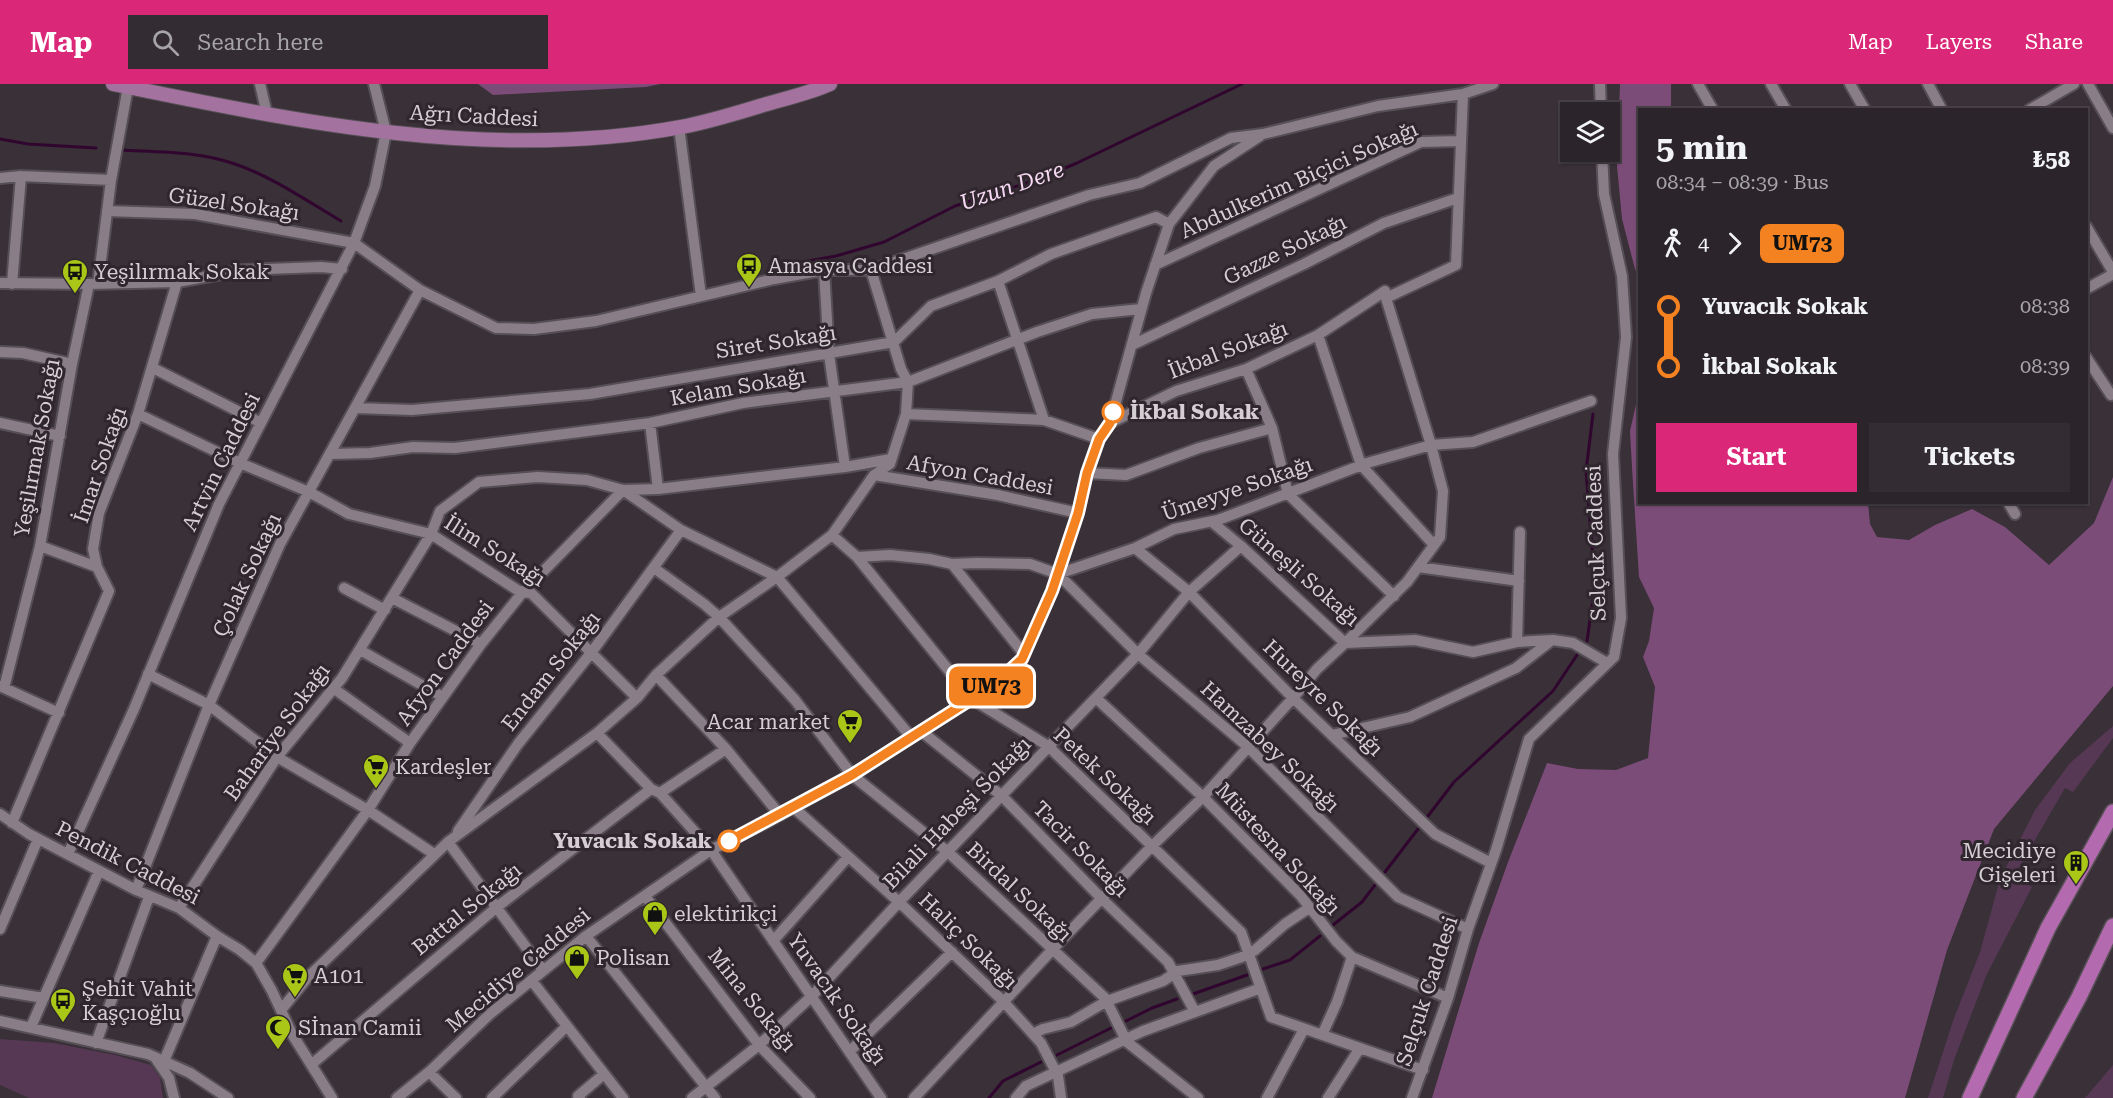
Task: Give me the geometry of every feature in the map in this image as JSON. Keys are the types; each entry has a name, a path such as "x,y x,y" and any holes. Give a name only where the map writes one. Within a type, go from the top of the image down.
{"highway":[{"path":"1970,1098 2048,928 2113,812"},
{"path":"2024,1098 2079,997 2113,926"}],"main road":[{"name":"Ağrı Caddesi","path":"113,84 152,88 267,114 386,132 466,138 548,140 679,127 712,120 830,84"}],"street":[{"path":"260,84 267,114"},
{"name":"Artvin Caddesi","path":"68,854 148,674 219,504 354,243 375,186 386,132 374,84"},
{"path":"354,243 420,290 496,328 534,328 596,321 774,279 824,270 871,270 1089,195 1140,183 1231,138 1263,134 1378,106 1462,94 1493,84"},
{"path":"1600,84 1601,102"},
{"path":"1698,84 1712,108"},
{"path":"1771,84 1785,108"},
{"path":"1850,84 1864,108"},
{"path":"1928,84 1941,108"},
{"path":"2032,108 2074,84"},
{"path":"2088,84 2113,128"},
{"name":"Yeşilırmak Sokağı","path":"2,687 40,546 72,364 93,284 128,87"},
{"name":"İkbal Sokağı","path":"1110,423 1176,391 1246,369 1318,335 1385,291 1386,298 1456,266 1462,94"},
{"path":"679,127 701,296"},
{"name":"Mecidiye Caddesi","path":"397,1098 429,1072 491,1013 586,936 711,850 852,775 972,699 1010,671 1024,654 1058,574 1078,513 1087,473 1099,439 1110,423 1141,309 1169,224 1214,166 1263,134"},
{"name":"Abdulkerim Biçici Sokağı","path":"1155,265 1421,142 1460,141"},
{"name":"Selçuk Caddesi","path":"1412,1098 1448,998 1529,739 1614,657 1621,618 1613,454 1626,337 1622,276 1604,194 1602,162"},
{"path":"12,284 21,177"},
{"path":"0,178 111,180"},
{"name":"Gazze Sokağı","path":"1132,345 1304,264 1384,223 1458,198"},
{"name":"Güzel Sokağı","path":"107,211 195,214 354,243"},
{"path":"894,342 932,306 998,282 1052,254 1156,217 1169,224"},
{"path":"2088,229 2113,273 2088,288"},
{"path":"0,283 177,282 253,269 321,267 342,269"},
{"path":"824,270 829,354 845,467"},
{"path":"281,1010 308,977 434,854 597,733 637,698 656,675 719,617 832,535 874,475 890,464 906,414 908,382 901,369 871,270"},
{"name":"İmar Sokağı","path":"12,823 109,591 97,567 93,549 99,513 138,414 177,282"},
{"path":"998,282 1044,420"},
{"name":"Çolak Sokağı","path":"136,890 209,705 280,544 420,290"},
{"path":"914,1098 1003,1001 1152,846 1203,797 1317,669 1394,596 1440,537 1443,491 1386,298"},
{"name":"Kelam Sokağı","path":"331,454 370,453 413,447 455,448 650,423 743,403 908,382 1092,314 1141,309"},
{"path":"1318,335 1361,465 1434,545"},
{"name":"Siret Sokağı","path":"357,408 412,410 590,394 894,342"},
{"path":"0,352 23,353 72,364"},
{"path":"2088,360 2111,395"},
{"path":"153,368 261,423"},
{"path":"1246,369 1272,428 1288,494 1394,596"},
{"name":"Ümeyye Sokağı","path":"1058,574 1135,548 1174,529 1212,522 1361,465 1431,445 1473,442 1591,401"},
{"name":"İlim Sokağı","path":"138,414 240,463 309,492 349,514 431,534 522,592 530,592 637,698"},
{"path":"906,414 1044,420 1099,439"},
{"path":"0,423 60,436"},
{"path":"650,423 658,489"},
{"path":"1087,473 1126,475 1199,447 1272,428"},
{"path":"623,490 658,489 845,467 891,459"},
{"name":"Afyon Caddesi","path":"874,475 998,495 1078,513"},
{"name":"Bahariye Sokağı","path":"179,908 277,757 333,688 360,650 431,534 440,511 479,482 538,477 587,480 623,490"},
{"path":"623,490 681,530 777,577 911,737"},
{"name":"Afyon Caddesi","path":"256,963 368,810 410,743 522,592 623,490"},
{"path":"2009,504 2015,514"},
{"name":"Güneşli Sokağı","path":"1212,522 1345,643 1415,640 1473,652 1517,642 1553,640 1573,643 1607,663"},
{"name":"Endam Sokağı","path":"451,840 518,744 591,653 681,530"},
{"path":"1517,642 1520,532"},
{"name":"Petek Sokağı","path":"832,535 857,557 972,699 1048,746 1241,932 1271,1017 1304,1029"},
{"path":"40,546 97,567"},
{"name":"Bilali Habeşi Sokağı","path":"692,1098 759,1045 812,996 899,902 1138,654 1190,592 1241,546"},
{"name":"Hureyre Sokağı","path":"1135,548 1190,592 1293,698 1435,834 1491,863"},
{"path":"857,557 890,555 952,564 977,562 1030,564 1058,574"},
{"path":"952,564 1024,654"},
{"path":"1418,567 1519,581"},
{"name":"Birdal Sokağı","path":"654,568 719,617 795,700 852,775 948,852 1107,1001 1126,1039 1198,1098"},
{"name":"Hamzabey Sokağı","path":"1058,574 1138,654 1248,747 1398,897 1468,929"},
{"path":"344,588 385,610"},
{"path":"392,598 482,644"},
{"path":"1332,735 1410,717 1516,668 1553,640"},
{"path":"360,650 443,697"},
{"path":"148,674 209,705 277,757 368,810 434,854"},
{"path":"656,675 726,749 780,815"},
{"path":"2,687 59,713"},
{"path":"333,688 410,743"},
{"name":"Müstesna Sokağı","path":"1096,698 1203,797 1300,895 1336,941 1352,957 1448,998"},
{"name":"Tacir Sokağı","path":"921,731 1002,796 1102,899 1168,962 1195,1012"},
{"name":"Yuvacık Sokağı","path":"597,733 711,850 881,1098"},
{"name":"Battal Sokağı","path":"312,1064 497,908 655,791 726,749"},
{"name":"Haliç Sokağı","path":"793,807 899,902 1003,1001 1041,1043 1056,1072 1060,1098"},
{"name":"Pendik Caddesi","path":"0,814 38,839 149,897 179,908 256,963 292,1034 332,1098"},
{"path":"0,929 38,839"},
{"path":"451,840 543,970"},
{"path":"773,941 848,857"},
{"path":"31,1027 99,871"},
{"name":"Mina Sokağı","path":"645,896 759,1045 810,1098"},
{"path":"96,1043 149,897"},
{"path":"1033,1034 1043,1029 1071,1023 1107,1001 1163,981 1174,974 1188,969 1218,965 1249,954 1285,924 1310,908"},
{"path":"159,1059 217,936"},
{"path":"586,936 715,1098"},
{"path":"850,1051 952,952"},
{"path":"1322,1035 1337,1002 1352,957"},
{"path":"532,981 623,1098"},
{"path":"1016,1098 1026,1086 1126,1039 1261,988"},
{"path":"0,991 44,998"},
{"path":"0,1021 159,1059 190,1073 228,1098"},
{"path":"492,1098 567,1026"},
{"path":"1267,1098 1304,1029 1423,1070"},
{"path":"1328,1098 1359,1048"},
{"path":"159,1059 169,1078 174,1098"},
{"path":"429,1072 456,1098"},
{"path":"580,1098 578,1096 604,1074"}],"shaded area":[{"path":"478,84 660,84 646,87 493,95"},
{"path":"1620,84 1671,84 1671,108 1638,108 1638,276 1622,219 1617,166 1617,162 1620,162"},
{"path":"1638,395 1638,504 1868,504 1870,524 1877,537 1909,540 1935,525 1972,509 2005,527 2049,565 2094,523 2113,477 2113,686 1994,829 1947,950 1905,1098 1432,1098 1479,943 1547,763 1578,769 1616,770 1648,758 1655,687 1643,657 1649,641 1654,608 1639,577 1630,431"},
{"path":"2113,726 2113,738 2073,792 2065,788 2014,876 2032,887 1986,976 1954,1060 1943,1098 1928,1098 1953,1021 1980,952 2000,879 2035,810 2070,763"},
{"path":"0,1039 54,1043 151,1065 160,1078 163,1098 29,1098 0,1085"},
{"path":"2113,1065 2113,1098 2085,1098"}],"waterway":[{"name":"Uzun Dere","path":"775,267 836,256 884,242 955,206 1036,180 1077,163 1242,84"},
{"name":"Uzun Dere","path":"0,139 28,144 96,148"},
{"name":"Uzun Dere","path":"121,150 193,154 235,164 276,182 341,221"},
{"path":"1587,641 1595,585 1586,471 1593,414"},
{"path":"1428,816 1454,782 1553,691 1577,655"},
{"path":"1385,872 1418,829"},
{"path":"1333,925 1362,902 1375,885"},
{"path":"1263,969 1290,960 1320,936"},
{"path":"1193,994 1247,975"},
{"path":"1126,1021 1177,999"},
{"path":"1057,1055 1111,1028"},
{"path":"989,1098 1003,1081 1041,1062"}],"bus line":[{"name":"UM73","path":"729,841 852,775 995,684 1022,659 1052,591 1078,513 1087,473 1099,439 1110,423 1113,412"}],"place":[{"name":"Amasya Caddesi","path":"749,289"},
{"name":"Yeşilırmak Sokak","path":"75,295"},
{"name":"İkbal Sokak","path":"1113,412"},
{"name":"Acar market","path":"850,745"},
{"name":"Kardeşler","path":"376,790"},
{"name":"Yuvacık Sokak","path":"729,841"},
{"name":"Mecidiye Gişeleri","path":"2076,886"},
{"name":"elektirikçi","path":"655,937"},
{"name":"Polisan","path":"577,981"},
{"name":"A101","path":"295,999"},
{"name":"Şehit Vahit Kaşçıoğlu","path":"63,1024"},
{"name":"Sİnan Camii","path":"278,1051"}]}
